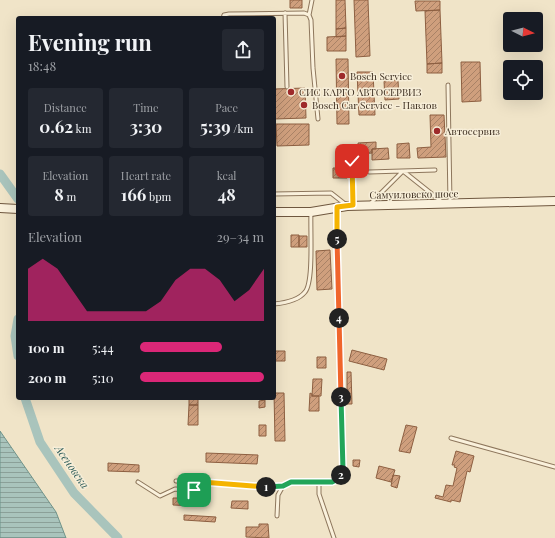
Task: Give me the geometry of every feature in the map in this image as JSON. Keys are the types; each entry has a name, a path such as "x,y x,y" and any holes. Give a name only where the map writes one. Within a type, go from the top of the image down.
{"street":[{"name":"Самуиловско шосе","path":"276,212 311,212 337,207 368,205 555,201"},
{"path":"2,208 16,209"}],"lane":[{"path":"312,0 309,15 311,20 313,68 318,119"},
{"path":"224,16 229,14 285,13 304,13 309,15"},
{"path":"285,13 287,87"},
{"path":"447,203 448,85"},
{"path":"342,162 352,161 350,206"},
{"path":"369,172 435,170"},
{"path":"403,171 447,203"},
{"path":"368,205 403,171"},
{"path":"276,194 331,193 350,206"},
{"path":"176,481 273,487 283,486 291,482 332,482 340,478 343,470 337,207"},
{"path":"276,304 298,299 306,292 310,281 311,212"},
{"path":"451,438 555,467"},
{"path":"138,482 160,496 175,489 201,490 202,482"},
{"path":"319,482 319,494 334,538"},
{"path":"277,516 278,495 283,486"}],"water":[{"path":"0,431 56,512 66,538 0,538"}],"building":[{"path":"290,0 302,0 302,8 290,8"},
{"path":"336,0 345,0 346,28 336,29"},
{"path":"354,0 368,0 370,56 356,57"},
{"path":"415,1 440,1 440,10 416,11"},
{"path":"440,10 442,63 427,64 425,11"},
{"path":"346,28 346,36 336,37 336,29"},
{"path":"346,36 346,51 327,51 327,37"},
{"name":"Bosch Service","path":"336,59 348,59 349,124 337,124"},
{"path":"461,62 480,62 481,101 462,102"},
{"path":"442,63 442,73 427,73 427,64"},
{"path":"357,72 373,72 375,115 359,115"},
{"path":"398,80 399,99 385,100 384,81"},
{"path":"305,88 306,118 276,119 276,89"},
{"name":"Автосервиз","path":"430,115 444,115 446,157 418,158 417,148 431,147"},
{"path":"276,124 309,124 309,145 277,146"},
{"path":"376,142 376,149 372,149 372,153 359,154 358,143"},
{"path":"409,143 410,158 397,158 397,144"},
{"path":"388,148 389,159 372,160 372,149"},
{"path":"333,168 347,168 347,178 333,178"},
{"path":"291,235 299,235 299,247 291,247"},
{"path":"299,236 307,236 307,247 299,247"},
{"path":"330,250 332,289 317,290 316,251"},
{"path":"352,350 387,359 384,370 349,361"},
{"path":"276,351 285,351 285,361 276,361"},
{"path":"317,357 326,357 326,368 317,368"},
{"path":"347,372 351,372 352,404 347,404"},
{"path":"313,379 322,379 321,396 312,396"},
{"path":"276,393 284,393 285,441 275,441 274,400 276,400"},
{"path":"310,393 312,396 319,396 319,411 309,411"},
{"path":"189,400 198,400 198,405 189,405"},
{"path":"265,400 265,407 259,408 259,401"},
{"path":"189,405 198,405 198,425 188,425"},
{"path":"259,425 266,425 266,436 259,436"},
{"path":"406,425 417,427 410,453 399,451"},
{"path":"456,451 474,456 470,472 467,471 460,502 451,500 451,502 435,498 436,495 443,497 446,485 453,486 457,468 454,467 455,465 452,465"},
{"path":"206,453 258,455 257,464 206,462"},
{"path":"353,460 360,460 359,467 353,466"},
{"path":"108,463 139,465 139,472 108,471"},
{"path":"379,466 395,470 391,482 376,478"},
{"path":"393,475 400,476 397,488 391,486"},
{"path":"173,498 200,498 199,506 173,505"},
{"path":"232,501 248,501 248,509 231,508"},
{"path":"184,515 216,517 215,522 184,520"},
{"path":"259,524 268,524 269,538 246,537 246,527 259,527"}],"waterway":[{"name":"Асеновска","path":"0,174 16,196"},
{"name":"Асеновска","path":"16,330 16,343"},
{"name":"Асеновска","path":"26,400 40,442 74,493 118,538"}],"place":[{"name":"Bosch Service","path":"342,76"},
{"name":"СИС КАРГО АВТОСЕРВИЗ","path":"291,92"},
{"name":"Bosch Car Service - Павлов","path":"304,105"},
{"name":"Автосервиз","path":"437,131"}],"route":[{"path":"194,490 201,490 202,482 273,487 283,486 291,482 332,482 340,478 343,470 337,207 353,205 352,161"}]}
